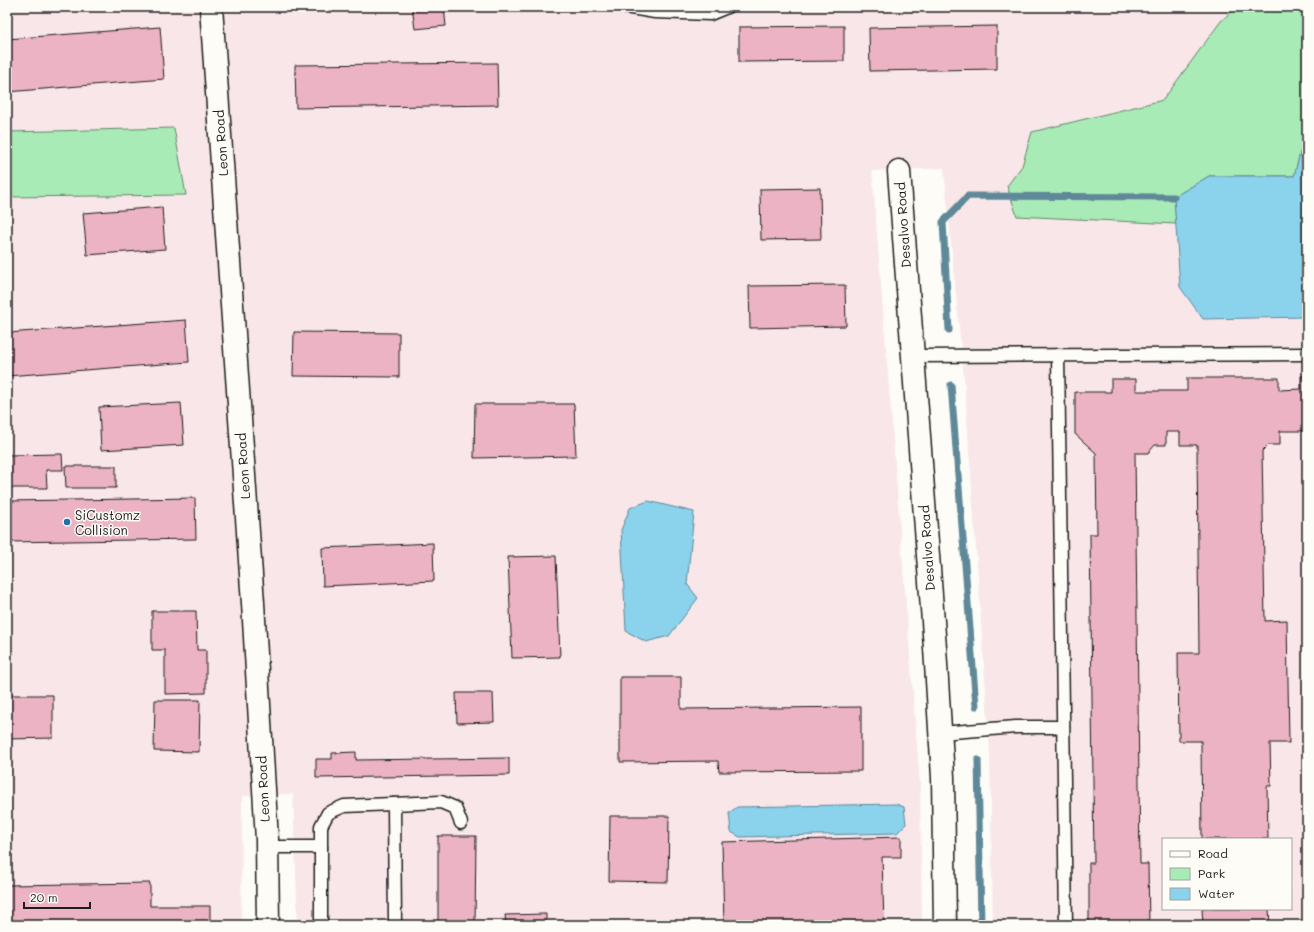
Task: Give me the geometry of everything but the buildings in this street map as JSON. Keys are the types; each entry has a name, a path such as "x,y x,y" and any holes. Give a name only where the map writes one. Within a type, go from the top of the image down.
{"street":[{"name":"Leon Road","path":"211,7 249,550 266,847 268,925"},
{"name":"Desalvo Road","path":"899,171 943,776 945,925"}],"lane":[{"path":"625,7 655,12 710,14 727,7"},
{"path":"913,356 1307,354"},
{"path":"1058,355 1066,925"},
{"path":"940,733 1016,727 1063,727"},
{"path":"321,925 321,826 328,813 344,806 441,802 455,808 461,823"},
{"path":"394,804 395,925"},
{"path":"266,847 321,847"}],"shaded area":[{"path":"7,7 1237,7 1221,21 1163,100 1032,132 1023,166 1307,162 1307,925 993,925 990,750 965,389 944,168 872,171 920,784 922,925 298,925 293,794 242,796 241,925 7,925 7,197 186,195 174,128 7,132"}],"green space":[{"path":"1237,7 1307,7 1307,127 1294,176 1209,176 1174,197 1176,224 1017,216 1007,186 1022,166 1032,132 1163,100 1221,21"},
{"path":"174,128 186,195 7,197 7,132"}],"water":[{"path":"1307,127 1307,317 1203,319 1180,287 1174,197 1209,176 1294,176"},
{"path":"648,501 694,512 687,584 698,598 669,636 646,642 626,631 621,530 630,508"},
{"path":"896,804 904,807 906,824 897,833 740,837 731,832 729,813 737,807"}],"waterway":[{"path":"949,330 943,222 968,196 1174,197"},
{"path":"951,385 976,706"},
{"path":"978,760 981,925"}],"place":[{"name":"SiCustomz Collision","path":"67,522"}]}
